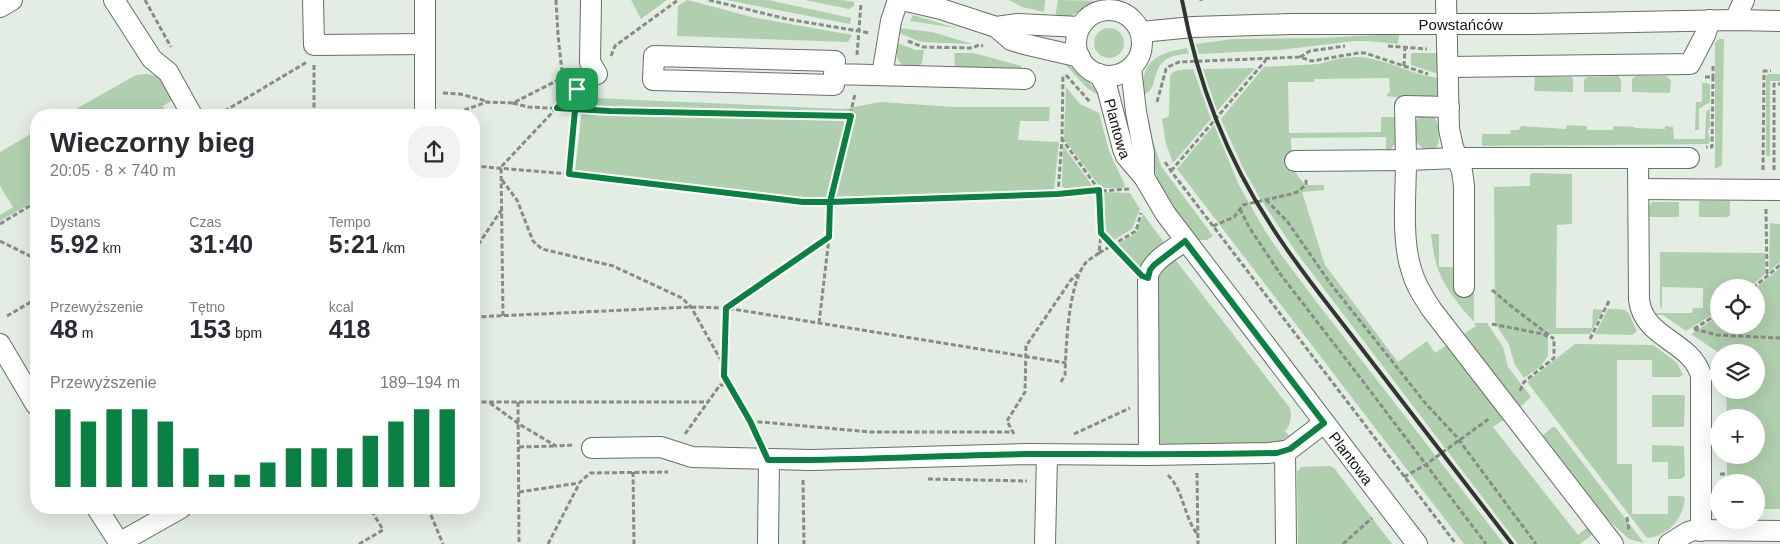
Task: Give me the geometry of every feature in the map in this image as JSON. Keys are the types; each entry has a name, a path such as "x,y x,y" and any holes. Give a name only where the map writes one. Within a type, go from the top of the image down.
{"street":[{"path":"0,7 12,0"},
{"path":"114,0 152,59 168,72 189,109"},
{"path":"313,0 314,46 425,44"},
{"path":"425,0 425,109"},
{"path":"591,0 590,62 597,74"},
{"path":"882,75 890,22 900,0 941,9 996,27 1011,40 1080,57"},
{"path":"1446,0 1450,139 1462,171 1464,186 1464,287"},
{"path":"1735,20 1744,0"},
{"path":"1120,6 1141,32 1141,52 1136,63 1131,68 1116,75 1100,74 1090,69 1080,57 1076,42 1080,27 1088,17 1099,11 1120,6"},
{"path":"1449,67 1690,64 1708,30 1710,20"},
{"name":"Powstańców","path":"1141,32 1193,27 1364,22 1447,24 1710,20 1780,21"},
{"path":"996,27 1018,24 1080,27"},
{"path":"654,56 835,61 834,74 834,85 653,80 654,56"},
{"name":"Plantowa","path":"1131,68 1136,112 1144,153 1138,183"},
{"path":"834,74 1025,79"},
{"name":"Plantowa","path":"1100,74 1107,88 1123,149 1138,183 1165,213 1417,544"},
{"path":"1449,107 1405,106 1405,215 1411,270 1432,310 1613,544"},
{"path":"1301,161 1458,158 1638,158 1696,153"},
{"path":"1638,158 1639,300 1642,314 1646,321 1659,332 1687,352 1694,360 1701,375 1701,531"},
{"path":"1639,189 1780,190"},
{"path":"1149,455 1148,278 1150,270 1154,265 1185,241"},
{"path":"0,344 30,395"},
{"path":"592,448 661,447 692,457 768,460 1149,455 1285,451 1324,423"},
{"path":"1285,451 1286,544"},
{"path":"1045,544 1047,455"},
{"path":"768,460 768,544"},
{"path":"101,514 119,543 170,514"},
{"path":"1670,544 1688,532 1780,532"}],"path":[{"path":"145,0 173,53"},
{"path":"556,0 565,99"},
{"path":"503,316 502,167 565,99 608,66 615,46 678,0"},
{"path":"709,0 787,19 889,36 924,46 972,48 979,45"},
{"path":"819,323 829,237 830,202 855,99 861,3"},
{"path":"1404,66 1405,42"},
{"path":"1300,57 1310,51 1354,45"},
{"path":"1380,45 1431,50"},
{"path":"1156,102 1162,89 1163,74 1166,69 1175,63 1300,57 1312,62 1338,56 1365,54 1429,74"},
{"path":"228,109 314,58 314,109"},
{"path":"1267,59 1171,171 1456,544"},
{"path":"1764,170 1764,71 1771,71"},
{"path":"1058,194 1062,139 1063,73"},
{"path":"513,103 564,77"},
{"path":"1696,153 1712,147 1713,77 1701,77"},
{"path":"1756,170 1774,170 1774,84 1780,84"},
{"path":"569,174 577,89"},
{"path":"425,92 460,94 486,102 513,103 528,107 610,111 851,116"},
{"path":"467,109 486,102"},
{"path":"1062,139 1099,190 1101,233 1099,253"},
{"path":"1213,226 1234,217 1244,204 1291,194 1304,188 1306,185 1301,161"},
{"path":"480,166 569,174 803,202 1058,194 1099,190 1138,183"},
{"path":"502,179 517,200 533,241 542,249 613,266 682,298 691,307 724,365"},
{"path":"1266,200 1287,220 1330,283 1426,404 1459,440 1536,544"},
{"path":"0,224 30,206"},
{"path":"1061,382 1065,375 1072,291 1079,274 1085,263 1136,231 1143,208"},
{"path":"1766,208 1767,276"},
{"path":"480,242 502,209"},
{"path":"1240,209 1250,228 1281,275 1486,544"},
{"path":"1101,233 1142,276 1148,278"},
{"path":"726,308 829,237"},
{"path":"0,242 30,256"},
{"path":"1764,279 1780,265"},
{"path":"1018,439 1007,421 1025,392 1026,346 1071,280 1079,274"},
{"path":"1492,290 1554,339"},
{"path":"1590,339 1609,301"},
{"path":"7,316 30,302"},
{"path":"480,317 691,307 726,308 1066,363"},
{"path":"726,308 724,376 750,421 768,460"},
{"path":"1688,333 1710,319"},
{"path":"1492,324 1543,334 1554,339"},
{"path":"1694,329 1717,335 1780,338"},
{"path":"1524,382 1554,358 1554,339"},
{"path":"677,453 684,435 720,385 729,385"},
{"path":"480,402 708,402"},
{"path":"490,402 519,424 556,446"},
{"path":"518,402 519,544"},
{"path":"1072,434 1148,402"},
{"path":"1404,476 1425,465 1493,416"},
{"path":"750,421 870,432 1012,432"},
{"path":"519,447 583,445 592,448"},
{"path":"1197,465 1198,544"},
{"path":"1163,471 1176,486 1185,510 1198,535"},
{"path":"633,472 634,544"},
{"path":"802,472 804,544"},
{"path":"548,544 579,483"},
{"path":"359,544 383,530 374,514"},
{"path":"430,514 443,544"},
{"path":"1343,544 1375,516"}],"green space":[{"path":"631,0 667,0 641,19"},
{"path":"687,0 756,18 852,35 848,42 677,36 678,6"},
{"path":"726,0 768,0 851,18 850,24"},
{"path":"805,0 842,0 854,2 854,6 849,9"},
{"path":"1009,0 1045,0 1044,12 1022,7"},
{"path":"1058,0 1101,1 1073,15 1055,18"},
{"path":"913,15 956,28 910,21"},
{"path":"899,28 932,32 973,44 921,42 899,33"},
{"path":"1109,28 1120,32 1124,43 1120,54 1109,58 1098,54 1094,43 1098,32"},
{"path":"1399,35 1398,44 1355,41 1279,50 1199,54 1196,44 1233,39"},
{"path":"1719,39 1724,39 1722,165 1715,169 1715,43"},
{"path":"897,43 916,50 924,50 922,63 917,68 911,68 899,62 896,54"},
{"path":"1187,48 1189,54 1174,56 1165,60 1156,73 1149,92 1142,95 1145,74 1152,61 1166,53"},
{"path":"954,53 973,53 1022,66 1020,68 955,67"},
{"path":"1411,53 1438,53 1438,74 1411,65"},
{"path":"1357,57 1378,60 1418,74 1439,78 1439,88 1436,96 1431,101 1386,96 1390,91 1389,78 1314,79 1314,82 1288,82 1289,133 1381,132 1381,117 1395,117 1395,144 1390,150 1386,151 1386,137 1291,138 1292,168 1305,185 1324,185 1324,190 1302,192 1325,265 1398,362 1427,341 1435,353 1447,345 1505,419 1493,427 1578,535 1588,527 1593,534 1580,544 1518,544 1296,252 1261,200 1243,168 1221,119 1264,67 1319,64 1336,59"},
{"path":"1062,62 1083,76 1099,95 1088,89"},
{"path":"1255,68 1217,111 1203,69"},
{"path":"1193,69 1211,119 1173,163 1166,144 1162,119 1168,117 1169,114 1170,76 1177,71"},
{"path":"147,74 161,77 174,99 163,106 165,109 76,109 136,75"},
{"path":"1768,74 1780,74 1780,81 1770,81 1770,156 1766,156 1766,76"},
{"path":"1618,76 1621,80 1621,92 1584,92 1584,80 1587,77"},
{"path":"1636,76 1666,76 1671,80 1670,93 1632,92 1632,79"},
{"path":"1535,77 1571,77 1573,79 1573,92 1534,91"},
{"path":"1702,83 1710,85 1710,102 1699,109 1699,130 1695,130 1696,102 1702,102"},
{"path":"1066,87 1080,104 1099,113 1109,151 1125,185 1123,188 1101,188 1064,139"},
{"path":"594,98 844,109 881,102 954,107 1050,107 1049,121 1020,121 1018,140 1059,142 1054,190 802,198 575,172 583,101"},
{"path":"1710,109 1710,127 1708,130 1710,141 1708,144 1482,146 1482,134 1510,134 1511,130 1519,130 1521,126 1566,129 1567,125 1587,126 1587,130 1613,130 1613,126 1665,129 1665,126 1673,127 1674,139 1705,139 1706,111"},
{"path":"1422,115 1434,117 1438,124 1439,142 1435,149 1423,148 1417,142 1415,122"},
{"path":"1147,117 1161,166 1213,236 1207,240 1198,240 1173,206 1157,178 1152,162"},
{"path":"1214,125 1239,185 1280,253 1504,544 1464,544 1177,169"},
{"path":"30,134 30,204 0,221 0,215 13,207 0,186 0,152"},
{"path":"1063,147 1094,188 1065,189 1062,186"},
{"path":"1532,173 1572,174 1572,224 1557,225 1556,328 1592,328 1593,309 1603,310 1590,334 1548,334 1548,356 1541,366 1524,378 1515,365 1509,345 1495,323 1494,187 1530,186 1530,175"},
{"path":"1101,192 1130,193 1140,209 1132,229 1112,241 1102,228"},
{"path":"1699,201 1730,201 1730,216 1699,217"},
{"path":"1652,202 1679,202 1679,217 1643,217"},
{"path":"1143,214 1166,245 1140,271 1115,246 1136,233"},
{"path":"1770,223 1780,224 1780,262 1769,271"},
{"path":"1431,234 1439,234 1439,267 1455,267 1456,290 1474,291 1474,322 1456,301 1439,272"},
{"path":"1660,252 1765,253 1765,274 1759,279 1710,279 1710,316 1686,331 1663,315 1649,315 1648,313 1692,313 1693,308 1703,308 1703,288 1662,287 1662,308 1660,307"},
{"path":"1174,258 1290,408 1289,426 1285,431 1289,436 1277,443 1164,445 1157,441 1157,272"},
{"path":"1780,268 1780,509 1765,509 1765,474 1727,474 1727,464 1765,464 1765,409 1727,409 1726,399 1765,399 1765,344 1710,344 1710,347 1691,334 1710,322 1710,334 1765,334 1765,280"},
{"path":"1608,309 1622,309 1628,312 1637,331 1632,335 1595,334"},
{"path":"1474,323 1487,323 1503,347 1508,367 1531,397 1520,407 1464,334 1476,326"},
{"path":"1575,344 1653,345 1677,363 1683,375 1680,377 1652,377 1652,360 1617,360 1617,464 1632,464 1632,514 1668,514 1668,496 1682,496 1685,498 1684,506 1678,519 1662,534 1647,538 1527,382"},
{"path":"1652,395 1685,396 1684,426 1652,427"},
{"path":"1553,427 1556,428 1644,543 1629,539 1604,516 1542,436"},
{"path":"1652,445 1684,446 1685,476 1681,479 1668,479 1668,462 1652,462"},
{"path":"1330,466 1334,468 1392,544 1298,544 1297,472 1301,467"}],"railway":[{"path":"1182,0 1188,30 1205,89 1228,146 1256,201 1304,274 1512,544"}],"route":[{"path":"577,89 557,108 575,108 610,111 851,116 830,202 1058,194 1099,190 1101,233 1112,246 1142,276 1148,278 1150,270 1161,258 1185,241 1324,423 1290,449 1277,453 1027,454 768,460 750,421 724,376 726,308 829,237 830,202 803,202 569,174 575,108 577,89"}]}
